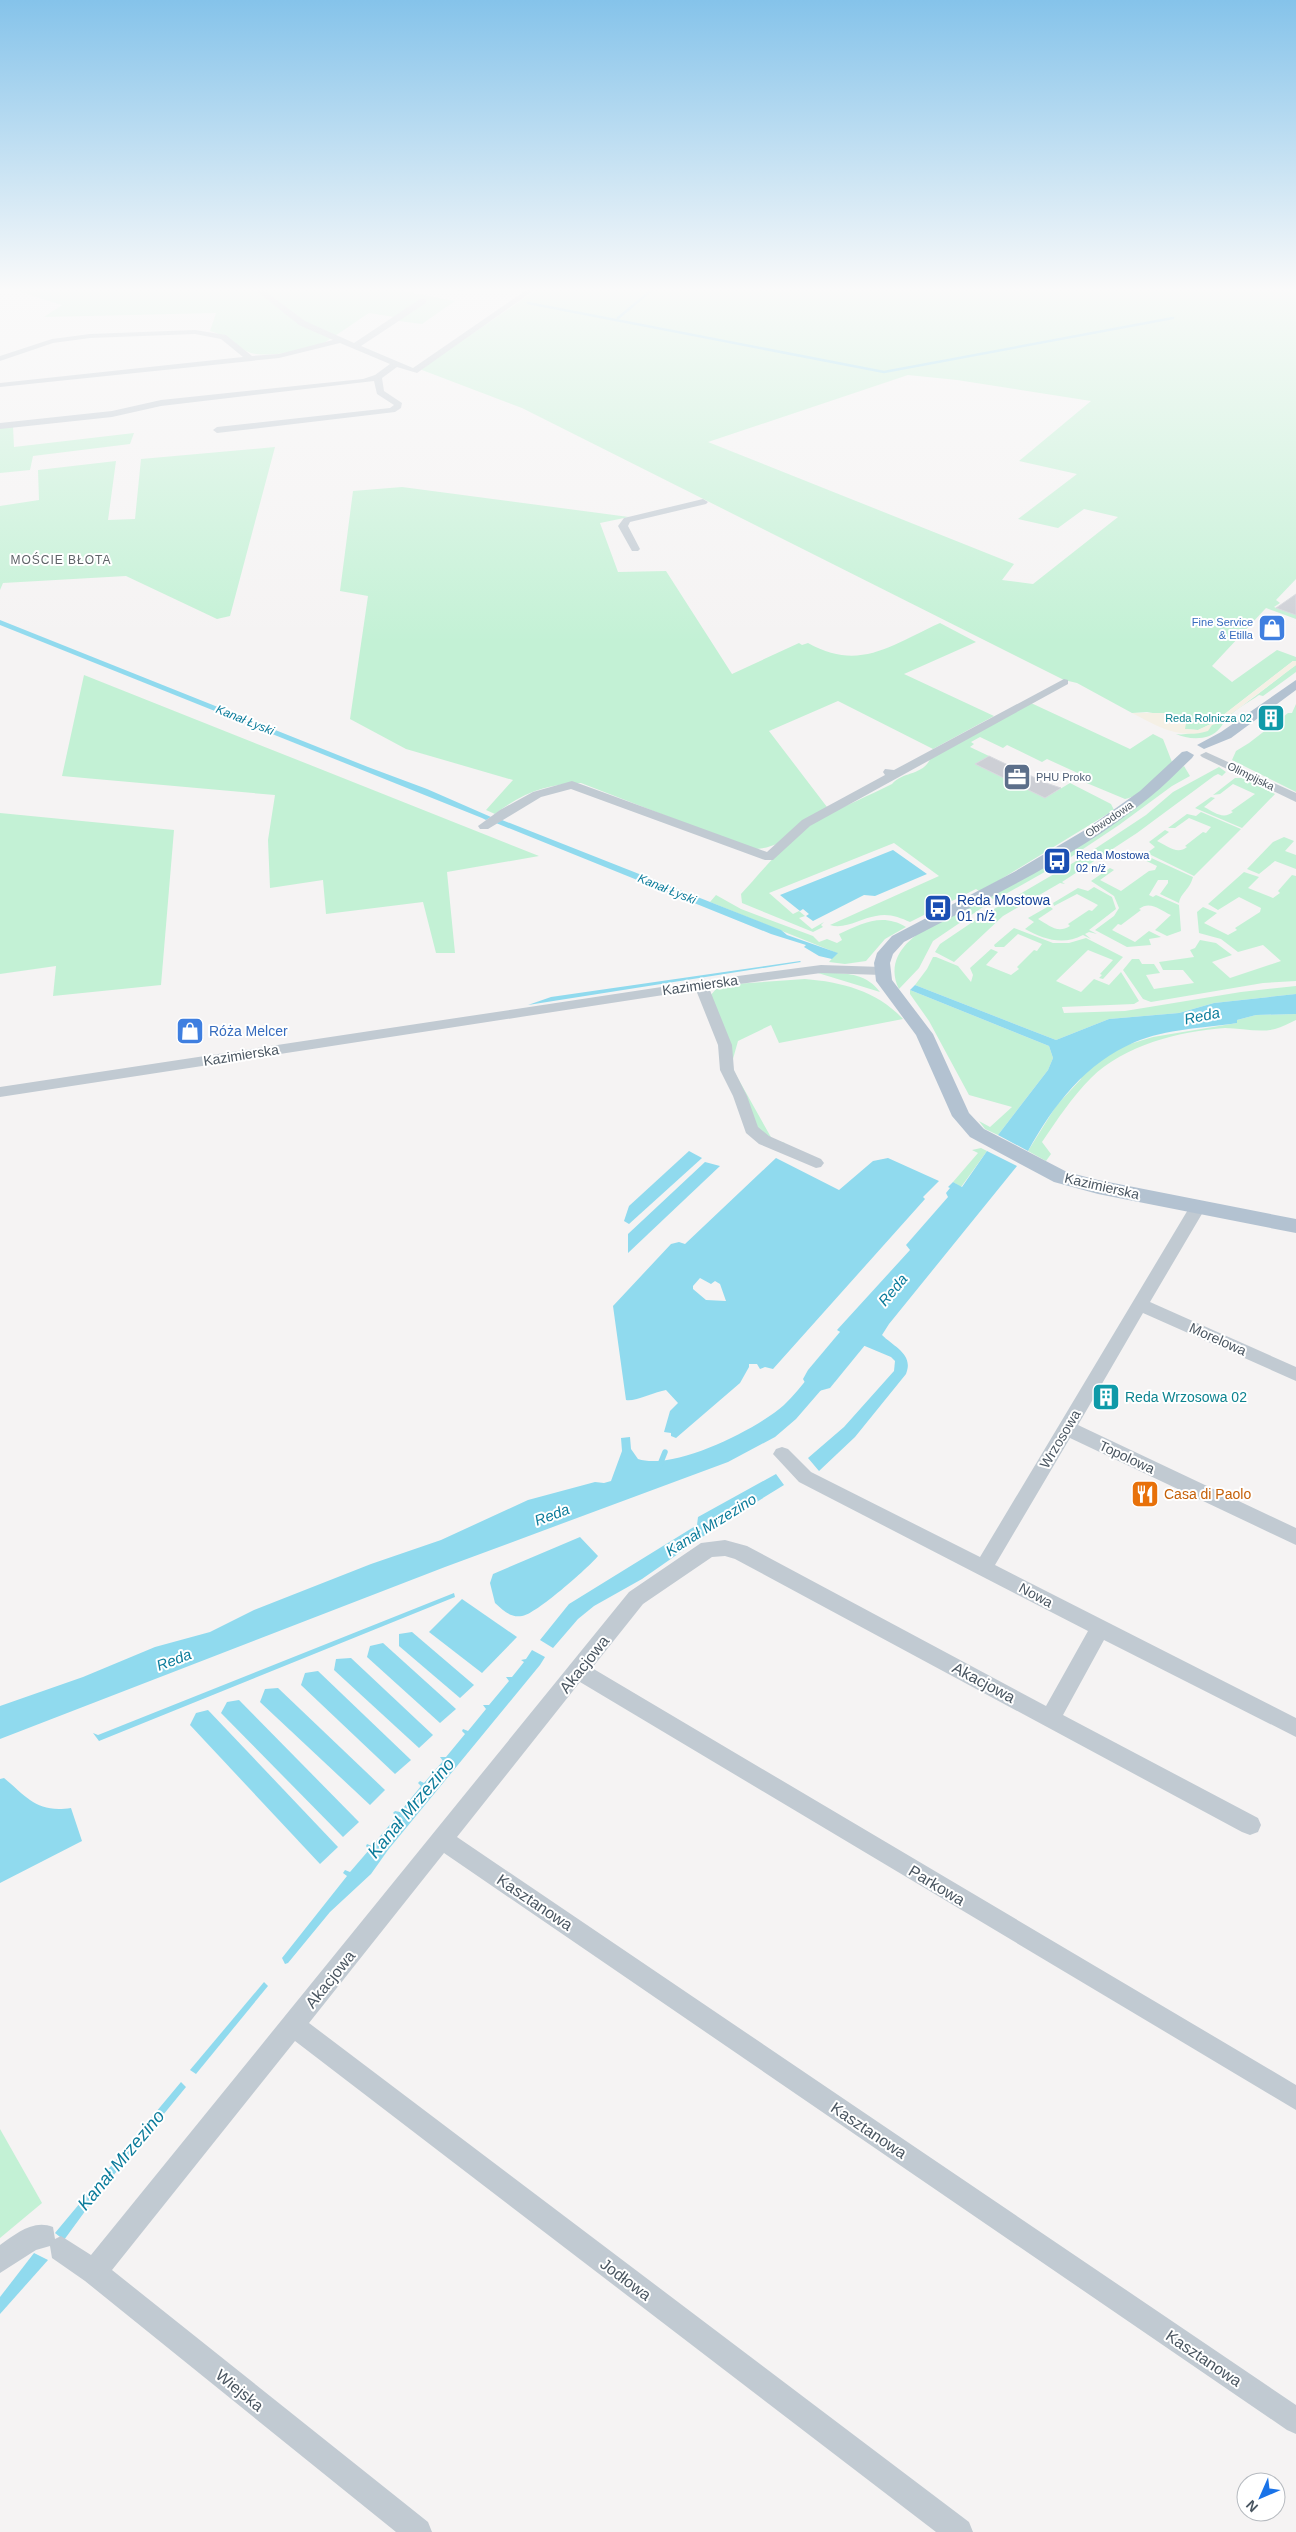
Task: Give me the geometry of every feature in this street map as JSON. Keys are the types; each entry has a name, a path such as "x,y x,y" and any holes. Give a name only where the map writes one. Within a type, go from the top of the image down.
{"main road":[{"path":"1205,750 1296,684"},
{"name":"Obwodowa","path":"882,970 885,953 898,939 1012,880 1090,833 1145,794 1187,756 1198,757 1205,750"},
{"name":"Kazimierska","path":"882,970 884,980 924,1034 961,1116 966,1123 985,1139 1061,1178 1296,1226"}],"street":[{"path":"0,426 126,411 143,407"},
{"path":"217,430 392,410 396,407"},
{"path":"635,549 623,526 627,520 704,502"},
{"path":"484,826 520,802 564,786 572,785 769,857 806,823 891,774 1064,682"},
{"name":"Olimpijska","path":"1205,750 1296,798"},
{"name":"Kazimierska","path":"0,1092 701,985 821,969 882,970"},
{"path":"701,985 725,1045 728,1070 740,1096 751,1129 764,1140 816,1163"},
{"name":"Wrzosowa","path":"984,1567 1198,1207"},
{"name":"Morelowa","path":"1140,1305 1296,1374"},
{"name":"Topolowa","path":"1067,1428 1296,1537"},
{"name":"Nowa","path":"782,1454 805,1477 1296,1728"},
{"name":"Akacjowa","path":"94,2272 636,1598 708,1549 724,1548 740,1552 1250,1825"},
{"path":"1052,1718 1100,1629"},
{"name":"Parkowa","path":"579,1671 1296,2098"},
{"name":"Kasztanowa","path":"442,1840 1296,2421"},
{"name":"Jodłowa","path":"293,2025 958,2532"},
{"name":"Wiejska","path":"0,2260 31,2239 53,2243 94,2272 418,2532"}],"green space":[{"path":"520,407 812,407 708,442 1014,564 1002,580 1033,584 1118,517 1084,509 1058,528 1018,519 1077,474 1019,461 1084,407 1296,407 1296,579 1276,600 1280,603 1274,607 1296,615 1296,619 1266,608 1212,666 1232,682 1277,650 1296,657 1296,661 1293,661 1213,723 1198,730 1184,729 1187,719 1147,712 1132,713 1077,683 1064,680"},
{"path":"13,426 14,447 134,433 130,444 33,456 30,470 0,473 0,427"},
{"path":"275,447 230,616 217,619 126,576 3,583 0,590 0,506 39,500 38,470 116,461 108,520 135,519 141,459"},
{"path":"402,487 629,517 600,523 618,572 666,571 732,674 799,643 802,645 808,643 827,651 844,655 860,655 890,647 940,623 976,642 904,674 994,716 933,749 838,701 769,731 827,807 783,841 763,848 752,849 581,783 558,785 535,791 514,801 495,814 486,810 513,780 406,749 350,719 368,596 340,591 353,491"},
{"path":"1296,665 1296,672 1263,696 1259,695 1234,712 1211,735 1193,738 1176,734 1189,734 1221,720 1255,697"},
{"path":"84,675 539,856 447,872 455,953 436,953 423,902 326,914 323,880 270,888 268,840 275,795 62,776"},
{"path":"1031,703 1130,749 1153,734 1163,739 1172,762 1138,794 1125,799 1077,779 1082,775 1047,759 1042,762 1007,745 1003,748 980,737 971,742 974,744 970,747 989,756 975,764 1045,798 1070,783 1111,804 1114,810 998,881 979,891 976,889 910,922 898,917 880,915 841,926 830,925 939,876 894,843 769,893 793,914 799,911 805,916 799,918 812,929 824,922 821,925 823,927 813,932 742,903 741,894 799,833 810,825 924,767 931,757"},
{"path":"1296,704 1296,792 1232,760 1236,751 1288,713 1292,713"},
{"path":"1184,766 1190,776 1172,786 1119,825 1065,861 1059,858"},
{"path":"1219,767 1226,772 1222,776 1218,774 1214,776 1137,833 1062,882 1065,884 1060,883 1003,916 954,962 935,952 940,944 977,919 1078,860 1146,815 1173,792"},
{"path":"1235,778 1242,778 1275,794 1242,828 1195,808 1211,797 1215,798 1204,807 1222,815 1233,812 1231,811 1255,794 1233,784 1220,794 1213,795"},
{"path":"1201,812 1241,829 1194,876 1147,853 1155,847 1149,842 1165,830 1169,832 1157,841 1176,850 1187,847 1185,846 1203,832 1206,833 1211,827 1189,818 1175,828 1168,828 1187,814 1196,816"},
{"path":"0,813 174,830 161,985 53,996 56,966 0,974"},
{"path":"1284,837 1294,841 1285,851 1296,855 1296,869 1275,861 1259,874 1247,869 1273,842"},
{"path":"1136,851 1193,877 1181,896 1179,903 1160,894 1168,880 1158,880 1149,895 1153,897 1156,895 1179,905 1181,931 1167,936 1155,930 1171,915 1155,907 1143,906 1139,909 1141,910 1121,925 1118,924 1112,930 1135,942 1149,931 1161,937 1149,939 1151,945 1127,947 1095,930 1114,916 1119,908 1114,896 1091,881 1110,868 1114,870 1100,880 1121,891 1149,871 1155,870 1157,866 1136,856 1132,858 1128,856"},
{"path":"1052,862 1057,865 995,900 990,897"},
{"path":"1244,872 1259,877 1248,888 1273,898 1280,893 1278,891 1292,875 1296,876 1296,981 1263,983 1151,1002 1143,999 1123,970 1132,959 1139,959 1142,964 1154,964 1160,973 1146,975 1154,989 1194,983 1183,970 1163,970 1159,962 1194,957 1190,950 1195,948 1200,940 1216,943 1232,955 1212,962 1230,978 1281,961 1263,945 1238,952 1221,939 1199,933 1197,912 1203,907 1217,913 1204,923 1228,935 1237,930 1235,928 1260,912 1261,908 1239,897 1218,910 1208,904"},
{"path":"1094,887 1112,897 1116,909 1089,930 1097,934 1089,932 1085,934 1091,939 1083,935 1068,940 1053,940 1025,929 1034,922 1028,918 1049,906 1053,909 1038,919 1057,929 1070,926 1068,924 1089,910 1092,911 1098,905 1077,894 1054,906 1053,903 1078,888 1088,891"},
{"path":"716,895 741,909 813,936 819,942 827,939 837,943 842,940 839,934 872,921 888,920 906,927 885,939 866,961 845,964 829,962 837,953 710,902"},
{"path":"984,900 989,903 933,941 919,968 899,989 895,972 898,956 907,943 920,932 937,922"},
{"path":"1014,928 1053,943 1069,943 1086,938 1123,957 1103,979 1099,978 1102,975 1100,974 1113,960 1088,950 1056,981 1081,992 1094,979 1109,985 1121,972 1139,1001 1134,1004 1062,1007 1064,1013 1125,1011 1241,992 1296,986 1296,994 1214,1003 1179,1013 1109,1019 1056,1040 915,985 933,957 958,966 971,982 973,975 970,968 991,949 998,952 986,965 1011,975 1042,944 1018,934 1004,947 995,947 994,945"},
{"path":"818,973 844,973 860,977 874,985 880,992"},
{"path":"805,979 832,983 858,990 882,1001 903,1019 779,1043 771,1025 738,1041 731,1066 772,1139 785,1143 780,1144 767,1139 754,1127 730,1066 728,1047 712,1009 710,996 716,989 734,986 734,984"},
{"path":"910,990 1049,1046 1053,1058 1048,1070 998,1135 985,1129 979,1121 990,1127 1012,1107 969,1095 929,1021 910,994"},
{"path":"1296,1014 1296,1020 1275,1029 1225,1028 1190,1032 1136,1048 1104,1066 1077,1093 1042,1142 1051,1154 1046,1161 1028,1151 1056,1106 1081,1079 1084,1058 1153,1037 1237,1023 1237,1020 1256,1015"},
{"path":"981,1148 987,1151 961,1187 953,1182 978,1153 972,1150"},
{"path":"0,2129 42,2203 0,2238"}],"sand":[{"path":"1293,661 1296,661 1296,665 1219,723 1212,725 1208,731 1187,734 1178,733 1159,727 1132,713 1166,713 1187,718 1185,729 1198,730 1213,723"}],"water":[{"name":"Kanał Łyski","path":"0,620 427,789 491,817 486,820 0,625"},
{"name":"Kanał Łyski","path":"502,820 781,930 787,935 838,953 832,959 819,956 804,947 806,945 771,934 496,823"},
{"path":"893,850 927,874 875,896 864,895 813,921 806,916 809,914 803,909 800,911 780,895"},
{"path":"801,962 528,1005 551,997"},
{"path":"915,985 1056,1040 1109,1019 1179,1013 1214,1003 1296,994 1296,1014 1256,1015 1237,1020 1237,1023 1160,1034 1135,1042 1117,1051 1086,1073 1060,1101 1028,1151 998,1135 1048,1070 1053,1058 1049,1046 910,990"},
{"path":"689,1151 702,1158 629,1224 624,1221 629,1206"},
{"path":"987,1151 1017,1166 889,1324 882,1335 905,1356 908,1367 906,1374 855,1437 819,1471 808,1458 844,1427 894,1371 895,1361 891,1357 860,1344 837,1330 910,1250 906,1245 948,1197 946,1193 950,1188 948,1187 953,1182 962,1187"},
{"path":"776,1158 839,1190 873,1161 888,1158 939,1181 773,1369 765,1367 760,1369 757,1364 749,1364 740,1383 676,1438 671,1436 671,1433 664,1432 670,1411 678,1403 666,1390 634,1400 626,1400 613,1306 671,1244 679,1242 685,1244","holes":["700,1278 711,1284 715,1281 720,1284 726,1301 706,1300 693,1289 693,1286"]},
{"path":"705,1162 720,1166 628,1253 628,1234"},
{"path":"835,1343 854,1352 796,1419 775,1437 728,1462 445,1567 0,1739 0,1706 83,1677 155,1647 210,1632 254,1610 371,1564 441,1540 528,1500 595,1482 604,1483 611,1481 622,1451 621,1438 630,1437 631,1449 638,1459 654,1461 693,1454 714,1446 755,1425 784,1405"},
{"name":"Kanał Mrzezino","path":"776,1474 784,1485 721,1524 642,1579 594,1606 578,1619 553,1648 540,1640 569,1604 697,1525 698,1517"},
{"path":"580,1537 598,1556 549,1600 529,1614 522,1616 514,1616 507,1613 495,1603 490,1583 493,1574"},
{"path":"454,1593 455,1597 99,1741 93,1733 98,1735"},
{"path":"462,1599 517,1637 482,1673 429,1632"},
{"path":"412,1632 474,1685 460,1698 399,1646 399,1634"},
{"path":"383,1643 456,1709 440,1723 367,1657 370,1646"},
{"name":"Kanał Mrzezino","path":"532,1650 545,1657 540,1665 388,1850 371,1874 330,1912 288,1963 285,1964 282,1958 347,1876 343,1873 345,1870 350,1872 369,1850 366,1846 367,1844 372,1846 397,1816 393,1813 395,1811 400,1812 421,1786 418,1783 420,1781 424,1783 443,1761 440,1757 446,1757 465,1734 462,1731 463,1729 468,1731 486,1709 483,1705 489,1705 509,1681 506,1677 512,1677 524,1662 521,1660 526,1659"},
{"path":"351,1658 433,1735 419,1748 334,1670 336,1659"},
{"path":"318,1671 411,1760 395,1774 301,1685 305,1673"},
{"path":"278,1688 385,1790 370,1805 260,1702 265,1689"},
{"path":"239,1700 359,1822 343,1837 221,1713 227,1702"},
{"path":"208,1710 338,1847 320,1864 190,1725 196,1713"},
{"path":"4,1778 27,1798 41,1806 59,1809 71,1808 82,1841 0,1883 0,1779"},
{"path":"264,1982 268,1986 196,2074 190,2070"},
{"name":"Kanał Mrzezino","path":"181,2082 186,2087 94,2199 64,2240 55,2233"},
{"path":"34,2253 48,2260 0,2314 0,2297"}],"building":[{"path":"1296,594 1296,615 1276,608"},
{"name":"PHU Proko","path":"989,756 1046,783 1061,788 1045,798 975,764"},
{"name":"Róża Melcer","path":"201,1023 203,1036 179,1040 178,1026"},
{"name":"Casa di Paolo","path":"1142,1486 1154,1491 1147,1503 1135,1497"}],"waterway":[{"name":"Reda","path":"819,1379 877,1309"},
{"path":"659,1467 665,1452"}],"place":[{"name":"Fine Service & Etilla","path":"1272,628"},
{"name":"Reda Rolnicza 02","path":"1271,718"},
{"name":"PHU Proko","path":"1017,777"},
{"name":"Reda Mostowa 02 n/ż","path":"1057,861"},
{"name":"Reda Mostowa 01 n/ż","path":"938,908"},
{"name":"Róża Melcer","path":"190,1031"},
{"name":"Reda Wrzosowa 02","path":"1106,1397"},
{"name":"Casa di Paolo","path":"1145,1494"}],"district":[{"name":"MOŚCIE BŁOTA","path":"61,560"}]}
